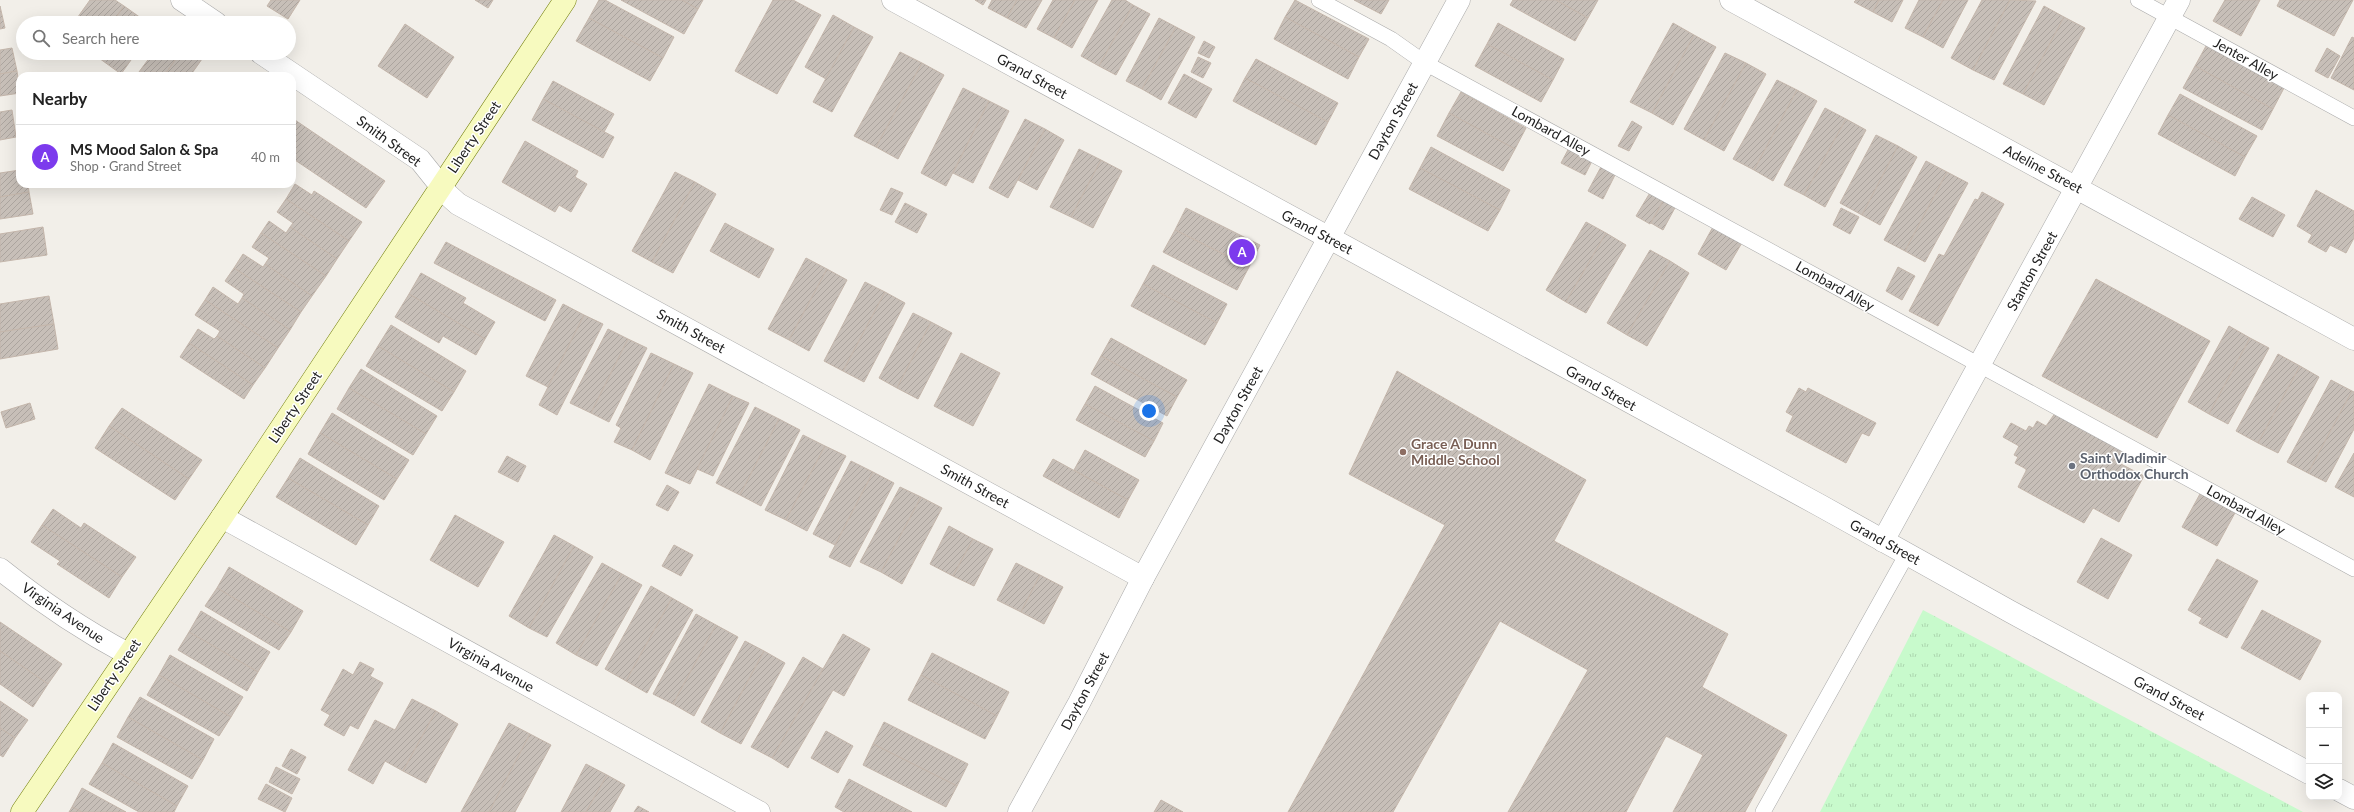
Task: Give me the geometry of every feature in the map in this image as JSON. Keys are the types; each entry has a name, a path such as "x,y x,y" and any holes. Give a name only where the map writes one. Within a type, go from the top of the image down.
{"street":[{"path":"182,0 206,16"},
{"name":"Liberty Street","path":"22,812 222,517 565,0"},
{"name":"Grand Street","path":"894,0 2306,771"},
{"name":"Dayton Street","path":"1019,812 1079,703 1143,578 1459,0"},
{"name":"Adeline Street","path":"1731,0 2078,187 2354,339"},
{"name":"Stanton Street","path":"1883,541 2175,9"},
{"name":"Smith Street","path":"271,60 289,72"},
{"name":"Smith Street","path":"296,77 420,160 441,187 458,204 1143,578"},
{"name":"Virginia Avenue","path":"222,517 760,812"},
{"name":"Virginia Avenue","path":"0,569 28,591 91,633 128,654"},
{"path":"2342,792 2354,798"}],"lane":[{"name":"Lombard Alley","path":"1319,0 1390,39 1425,63 2354,569"},
{"name":"Jenter Alley","path":"2138,0 2175,9 2354,118"},
{"path":"1763,812 1907,554"}],"green space":[{"path":"1923,610 2303,812 1820,812"}],"building":[{"path":"90,0 115,0 124,6 117,16 79,16"},
{"path":"271,0 300,0 290,16 283,16 267,6"},
{"path":"475,0 493,0 488,8"},
{"path":"599,0 605,0 674,37 663,58 589,18"},
{"path":"621,0 682,0 698,9 684,34"},
{"path":"682,0 703,0 698,9"},
{"path":"773,0 793,0 821,15 777,94 735,71"},
{"path":"975,0 986,0 983,5"},
{"path":"992,0 1017,0 1007,18 988,8"},
{"path":"1017,0 1042,0 1026,28 1007,18"},
{"path":"1053,0 1075,0 1054,38 1037,29"},
{"path":"1075,0 1098,0 1072,48 1054,38"},
{"path":"1112,0 1125,0 1133,5 1099,66 1081,56"},
{"path":"1295,0 1369,39 1359,57 1285,17"},
{"path":"1354,0 1389,0 1381,14"},
{"path":"1513,0 1556,0 1588,18 1575,41 1510,5"},
{"path":"1556,0 1598,0 1588,18"},
{"path":"1856,0 1879,0 1873,12 1854,2"},
{"path":"1879,0 1903,0 1892,22 1873,12"},
{"path":"1919,0 1943,0 1923,37 1905,28"},
{"path":"1943,0 1968,0 1943,48 1923,37"},
{"path":"1982,0 2010,0 1973,70 1951,58"},
{"path":"2010,0 2036,1 1994,80 1973,70"},
{"path":"2225,0 2260,0 2241,36 2213,21"},
{"path":"2280,0 2353,0 2334,36 2277,6"},
{"path":"1133,5 1150,14 1116,75 1099,66"},
{"path":"0,6 5,28 0,29"},
{"path":"124,6 138,16 117,16"},
{"path":"2044,6 2064,17 2023,94 2003,84"},
{"path":"833,15 854,27 826,79 805,67"},
{"path":"1285,17 1359,57 1348,79 1274,39"},
{"path":"2064,17 2085,28 2044,105 2023,94"},
{"path":"589,18 663,58 650,81 576,41"},
{"path":"1159,18 1176,27 1142,89 1126,81"},
{"path":"1498,23 1564,59 1553,80 1487,44"},
{"path":"1673,23 1694,35 1652,113 1630,102"},
{"path":"405,24 454,57 427,98 378,66"},
{"path":"854,27 873,37 832,112 813,102"},
{"path":"1176,27 1195,37 1161,100 1142,89"},
{"path":"1694,35 1716,47 1673,125 1652,113"},
{"path":"2352,37 2354,38 2354,90 2331,78"},
{"path":"1204,41 1215,47 1209,58 1198,53"},
{"path":"1487,44 1553,80 1541,102 1475,66"},
{"path":"2206,46 2284,88 2273,109 2195,66"},
{"path":"12,48 17,71 0,74 0,50"},
{"path":"2327,48 2340,56 2328,78 2315,71"},
{"path":"900,52 922,63 876,147 854,136"},
{"path":"1725,53 1746,63 1704,140 1684,129"},
{"path":"1198,57 1211,63 1203,78 1191,72"},
{"path":"1256,59 1338,103 1328,122 1245,78"},
{"path":"102,60 131,60 122,72 118,72"},
{"path":"148,60 175,60 167,72 139,72"},
{"path":"175,60 201,60 193,72 167,72"},
{"path":"922,63 944,75 898,159 876,147"},
{"path":"1746,63 1766,74 1724,151 1704,140"},
{"path":"2195,66 2273,109 2262,130 2183,88"},
{"path":"17,71 16,94 0,96 0,74"},
{"path":"1184,74 1212,89 1196,118 1168,103"},
{"path":"1245,78 1328,122 1316,145 1233,101"},
{"path":"1777,80 1797,90 1754,170 1733,159"},
{"path":"553,81 614,114 604,132 543,99"},
{"path":"963,88 989,101 946,186 921,173"},
{"path":"1797,90 1817,101 1773,181 1754,170"},
{"path":"1461,92 1526,128 1515,149 1449,113"},
{"path":"2180,94 2257,136 2245,157 2168,115"},
{"path":"543,99 614,137 603,158 532,120"},
{"path":"989,101 1009,111 973,183 953,173"},
{"path":"1825,108 1846,119 1804,195 1784,185"},
{"path":"12,110 16,137 0,140 0,112"},
{"path":"1449,113 1515,149 1503,171 1437,136"},
{"path":"2168,115 2245,157 2235,176 2158,134"},
{"path":"1025,119 1045,129 1008,198 989,188"},
{"path":"1846,119 1866,130 1825,207 1804,195"},
{"path":"296,121 385,181 366,208 296,161"},
{"path":"1632,121 1642,127 1629,151 1618,146"},
{"path":"1045,129 1064,140 1037,190 1018,180"},
{"path":"1876,135 1898,146 1862,215 1840,203"},
{"path":"525,141 578,171 575,177 587,184 571,212 559,205 555,212 502,182"},
{"path":"1570,146 1593,159 1585,175 1561,163"},
{"path":"1898,146 1917,157 1880,225 1862,215"},
{"path":"1431,147 1510,190 1500,210 1420,168"},
{"path":"1079,149 1101,160 1071,217 1050,207"},
{"path":"1101,160 1122,171 1093,228 1071,217"},
{"path":"1926,161 1947,172 1905,251 1884,240"},
{"path":"1602,165 1616,173 1603,199 1588,191"},
{"path":"1420,168 1500,210 1488,231 1409,189"},
{"path":"16,171 16,188 28,188 29,192 0,197 0,173"},
{"path":"675,172 695,182 652,262 632,251"},
{"path":"1947,172 1968,183 1925,262 1905,251"},
{"path":"695,182 716,194 673,273 652,262"},
{"path":"296,185 312,195 314,191 362,222 349,241 286,199 293,188 296,188"},
{"path":"891,188 903,193 892,215 880,210"},
{"path":"2316,190 2354,211 2354,238 2346,253 2330,245 2326,252 2308,242 2312,235 2297,226"},
{"path":"1651,191 1664,199 1650,224 1636,216"},
{"path":"29,192 33,214 0,219 0,197"},
{"path":"1982,192 2004,204 1938,326 1909,311 1939,254 1944,256 1975,199 1978,200"},
{"path":"2252,197 2285,215 2273,237 2239,219"},
{"path":"1665,198 1677,204 1663,230 1651,223"},
{"path":"286,199 349,241 337,259 290,227 293,223 277,212"},
{"path":"905,203 927,214 917,233 895,222"},
{"path":"1186,208 1260,245 1249,267 1175,230"},
{"path":"1841,208 1859,217 1850,234 1833,225"},
{"path":"269,221 286,233 290,227 337,259 326,276 261,233"},
{"path":"1586,222 1606,233 1566,302 1546,290"},
{"path":"725,223 774,249 759,278 710,251"},
{"path":"1714,225 1743,241 1726,270 1698,254"},
{"path":"43,227 47,255 0,262 0,234"},
{"path":"1175,230 1249,267 1237,290 1163,252"},
{"path":"261,233 326,276 312,296 265,264 269,258 252,247"},
{"path":"1606,233 1626,245 1586,313 1566,302"},
{"path":"446,242 556,300 545,321 434,263"},
{"path":"1650,250 1670,261 1627,335 1607,323"},
{"path":"243,254 263,267 265,264 312,296 301,312 234,268"},
{"path":"806,258 827,269 789,340 768,329"},
{"path":"1670,261 1689,273 1647,346 1627,335"},
{"path":"1153,265 1227,304 1217,323 1143,284"},
{"path":"1898,267 1915,276 1902,300 1886,291"},
{"path":"234,268 301,312 290,330 242,298 244,294 225,281"},
{"path":"827,269 847,280 809,351 789,340"},
{"path":"421,273 466,298 463,303 495,322 485,339 409,294"},
{"path":"2096,279 2210,341 2157,438 2042,376"},
{"path":"865,282 885,292 843,371 824,361"},
{"path":"1143,284 1217,323 1205,345 1131,306"},
{"path":"213,287 238,304 242,298 290,330 278,348 205,300"},
{"path":"885,292 905,303 864,382 843,371"},
{"path":"409,294 485,339 476,355 443,336 439,343 395,317"},
{"path":"49,296 54,324 0,332 0,304"},
{"path":"205,300 278,348 265,368 217,336 220,331 195,315"},
{"path":"563,304 584,315 548,387 526,376"},
{"path":"913,313 931,322 897,388 879,378"},
{"path":"584,315 603,324 557,415 539,405"},
{"path":"931,322 952,333 918,399 897,388"},
{"path":"54,324 58,349 0,359 0,332"},
{"path":"391,325 466,371 454,392 378,346"},
{"path":"2229,326 2250,338 2209,414 2188,402"},
{"path":"198,329 214,339 217,336 265,368 253,385 189,343"},
{"path":"608,329 628,339 591,413 570,403"},
{"path":"1111,338 1187,380 1177,397 1101,356"},
{"path":"2250,338 2269,348 2228,424 2209,414"},
{"path":"628,339 647,348 609,422 591,413"},
{"path":"189,343 253,385 244,399 180,357"},
{"path":"378,346 454,392 442,411 366,366"},
{"path":"651,353 674,364 632,450 614,442 621,428 616,425"},
{"path":"961,353 1000,373 973,426 934,406"},
{"path":"2278,354 2300,366 2258,443 2236,431"},
{"path":"1101,356 1177,397 1167,416 1091,374"},
{"path":"674,364 693,373 650,460 632,450"},
{"path":"2300,366 2319,377 2278,453 2258,443"},
{"path":"361,369 437,416 426,434 349,388"},
{"path":"1397,371 1586,480 1554,541 1728,634 1702,687 1787,735 1745,812 1673,812 1703,755 1666,736 1626,812 1508,812 1588,670 1500,621 1393,812 1288,812 1445,525 1349,474"},
{"path":"2331,380 2352,391 2308,473 2287,462"},
{"path":"709,384 733,396 690,484 665,473"},
{"path":"1095,386 1163,423 1154,441 1085,404"},
{"path":"349,388 426,434 413,455 337,409"},
{"path":"1799,388 1806,392 1808,388 1876,423 1869,436 1862,433 1846,463 1786,431 1793,416 1786,412"},
{"path":"2352,391 2354,392 2354,429 2326,482 2308,473"},
{"path":"733,396 749,403 713,476 697,469"},
{"path":"30,403 35,419 6,428 1,412"},
{"path":"1085,404 1154,441 1145,457 1076,420"},
{"path":"755,407 779,419 740,495 716,483"},
{"path":"122,408 202,460 189,479 109,426"},
{"name":"Saint Vladimir Orthodox Church","path":"2058,409 2127,447 2119,463 2144,476 2119,522 2093,508 2084,523 2018,487 2026,469 2015,463 2018,457 2014,455 2019,446 2003,437 2011,423 2026,431 2029,426 2033,428 2037,421 2046,426"},
{"path":"332,413 409,460 397,479 320,433"},
{"path":"779,419 800,430 761,506 740,495"},
{"path":"109,426 189,479 175,500 95,448"},
{"path":"320,433 397,479 384,500 308,454"},
{"path":"803,435 825,446 786,520 765,510"},
{"path":"825,446 846,456 807,531 786,520"},
{"path":"1085,450 1139,480 1128,500 1074,470"},
{"path":"2354,453 2354,497 2335,487"},
{"path":"507,456 526,466 518,482 498,472"},
{"path":"300,458 379,506 368,525 288,478"},
{"path":"1053,459 1128,500 1119,518 1043,476"},
{"path":"851,461 873,472 835,545 813,534"},
{"path":"873,472 894,483 850,567 829,557"},
{"path":"288,478 368,525 356,545 276,497"},
{"path":"667,485 679,492 668,511 656,505"},
{"path":"900,487 921,497 881,572 860,562"},
{"path":"2201,492 2236,511 2217,546 2182,527"},
{"path":"921,497 942,508 902,584 881,572"},
{"path":"53,509 81,528 84,523 136,557 122,577 42,525"},
{"path":"455,515 504,542 478,587 430,560"},
{"path":"42,525 122,577 109,598 57,564 60,561 31,542"},
{"path":"949,526 973,539 953,576 930,564"},
{"path":"554,535 574,546 529,628 509,616"},
{"path":"2101,538 2132,555 2108,599 2077,582"},
{"path":"973,539 993,549 974,586 953,576"},
{"path":"674,545 693,555 681,576 662,566"},
{"path":"574,546 593,557 547,637 529,628"},
{"path":"2217,559 2258,581 2227,638 2199,623 2202,618 2188,610"},
{"path":"602,563 622,574 576,655 556,643"},
{"path":"1016,563 1040,575 1021,612 997,600"},
{"path":"229,567 303,611 291,632 217,588"},
{"path":"622,574 642,585 597,666 576,655"},
{"path":"1040,575 1063,587 1044,624 1021,612"},
{"path":"651,586 672,598 626,681 605,669"},
{"path":"217,588 291,632 279,650 205,606"},
{"path":"672,598 693,610 647,693 626,681"},
{"path":"2262,610 2321,641 2300,680 2241,648"},
{"path":"201,611 270,652 258,672 189,632"},
{"path":"696,614 716,625 673,704 653,694"},
{"path":"0,622 62,664 48,684 0,651"},
{"path":"716,625 738,637 694,716 673,704"},
{"path":"189,632 258,672 247,691 178,650"},
{"path":"843,634 870,649 844,696 833,690 788,768 772,758"},
{"path":"745,641 764,651 720,733 701,722"},
{"path":"0,651 48,684 33,707 0,684"},
{"path":"764,651 785,663 741,744 720,733"},
{"path":"932,653 1009,692 997,716 921,675"},
{"path":"170,655 243,697 231,717 159,675"},
{"path":"803,657 823,669 772,758 751,747"},
{"path":"360,662 374,669 370,676 383,683 358,729 350,725 344,736 324,725 330,715 321,710 343,669 353,675"},
{"path":"159,675 231,717 219,736 147,695"},
{"path":"921,675 997,716 985,739 908,700"},
{"path":"140,697 214,739 203,760 128,717"},
{"path":"412,699 436,711 403,771 385,761 373,784 348,770 375,720 395,730"},
{"path":"0,701 28,720 15,738 0,728"},
{"path":"436,711 458,724 426,783 403,771"},
{"path":"128,717 203,760 192,779 117,737"},
{"path":"884,722 968,764 957,786 873,744"},
{"path":"509,723 530,734 489,812 461,812"},
{"path":"0,728 15,738 3,757 0,755"},
{"path":"826,731 853,746 838,773 811,758"},
{"path":"530,734 551,745 515,812 489,812"},
{"path":"113,743 188,786 177,806 102,763"},
{"path":"873,744 957,786 946,807 863,765"},
{"path":"291,749 306,757 297,774 282,766"},
{"path":"102,763 177,806 174,812 139,812 89,784"},
{"path":"586,764 607,775 586,812 561,812"},
{"path":"276,767 300,779 292,794 269,782"},
{"path":"607,775 625,785 610,812 586,812"},
{"path":"849,779 912,812 844,812 835,807"},
{"path":"266,784 292,798 285,812 258,799"},
{"path":"82,788 126,812 82,812 72,807"},
{"path":"1161,800 1183,812 1154,812"},
{"path":"638,806 649,812 634,812"},
{"path":"72,807 82,812 69,812"}],"place":[{"name":"MS Mood Salon & Spa","path":"1242,252"},
{"name":"Grace A Dunn Middle School","path":"1403,452"},
{"name":"Saint Vladimir Orthodox Church","path":"2072,466"}]}
